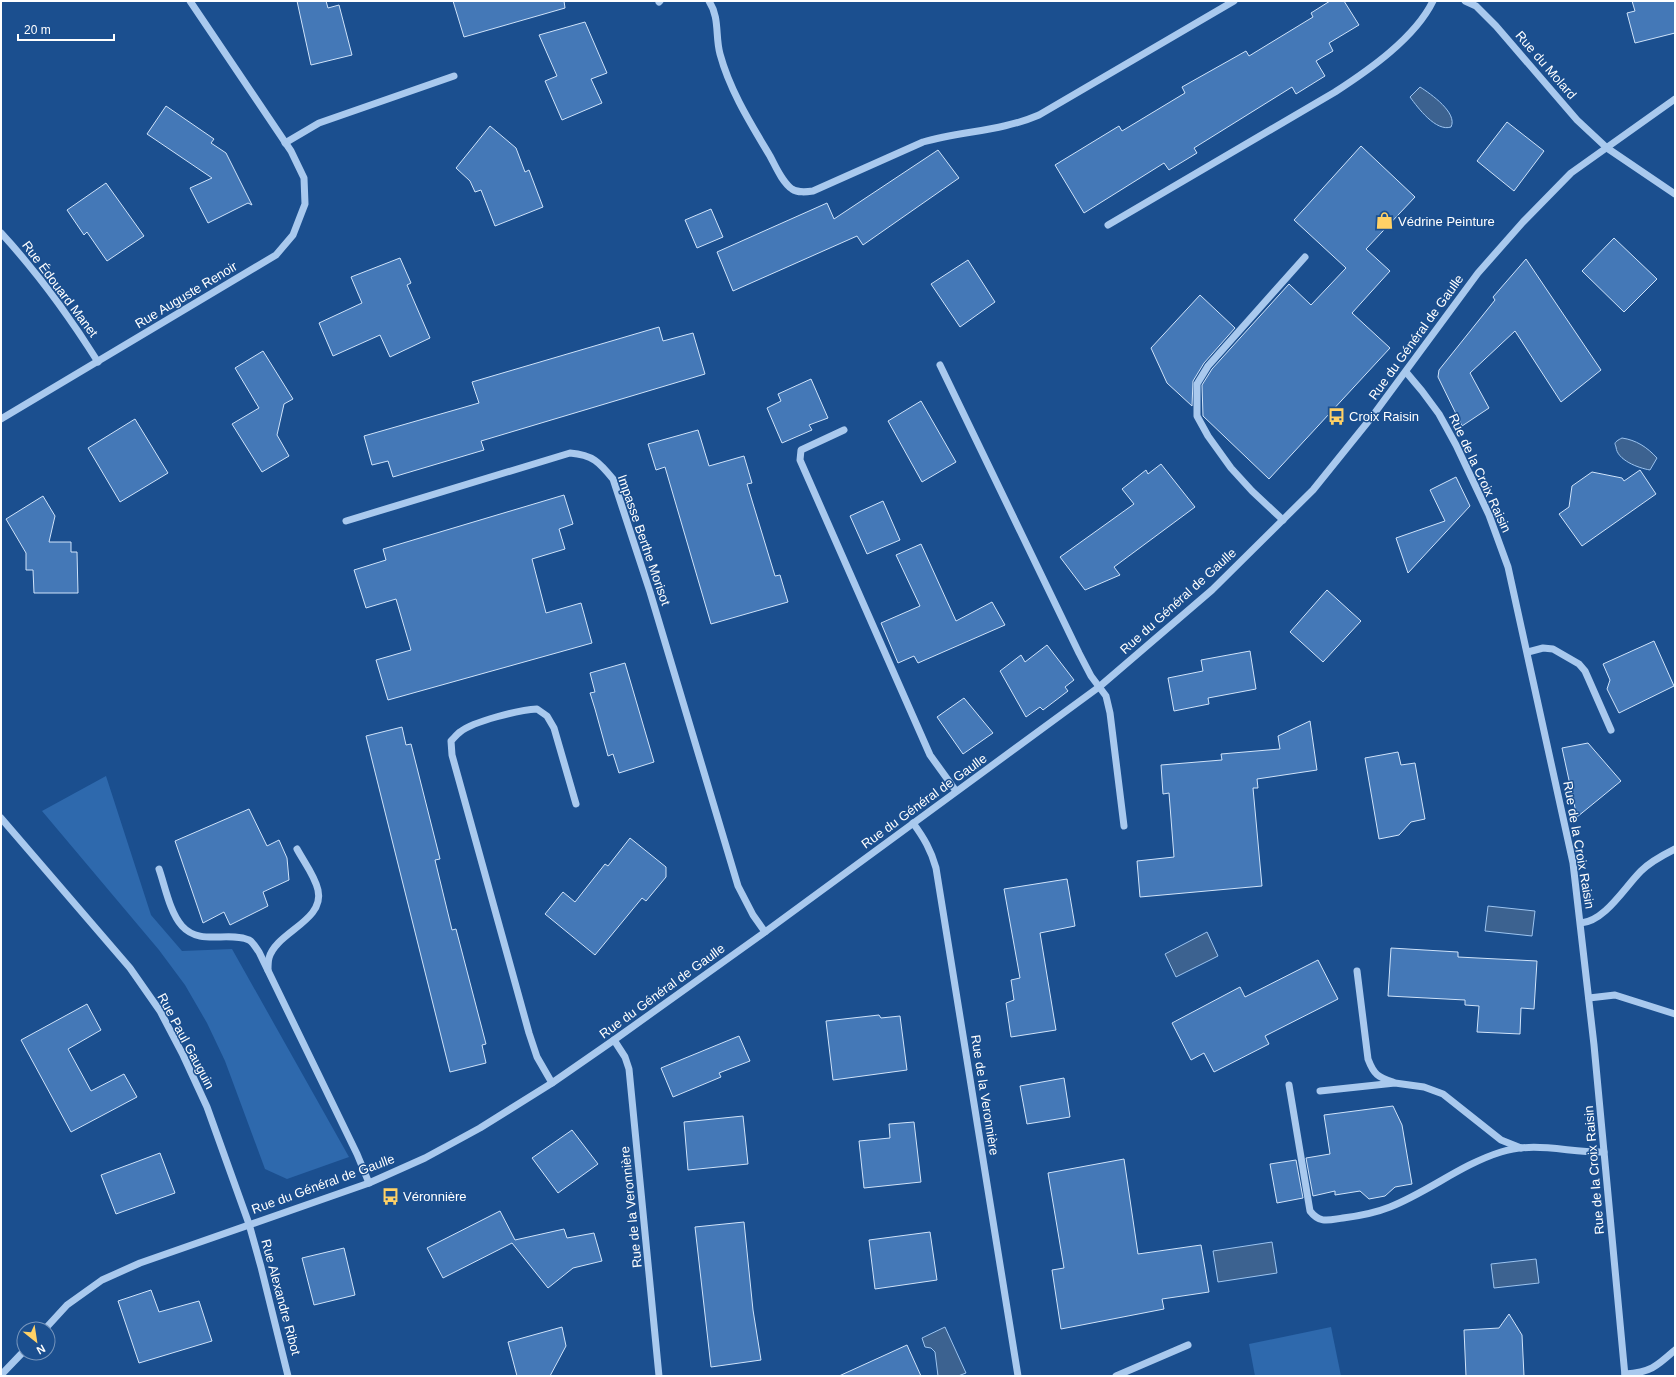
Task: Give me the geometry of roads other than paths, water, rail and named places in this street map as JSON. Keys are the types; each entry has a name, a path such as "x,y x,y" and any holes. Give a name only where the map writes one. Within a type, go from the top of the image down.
{"street":[{"name":"Rue Auguste Renoir","path":"1,419 276,255 293,235 305,204 304,178 286,143 190,1"},
{"path":"710,1 716,16 720,54 732,86 746,115 788,186 794,190 802,192 813,191 923,142 942,137 1006,127 1039,115 1234,1"},
{"path":"1108,226 1335,92 1367,71 1394,49 1429,9 1433,1"},
{"name":"Rue du Molard","path":"1464,1 1478,3 1577,120 1608,148 1675,194"},
{"path":"286,143 318,123 454,76"},
{"name":"Rue du Général de Gaulle","path":"53,1321 67,1306 102,1280 140,1263 369,1183 425,1158 480,1128 552,1083 614,1040 765,932 1099,687 1212,590 1313,490 1406,372 1478,273 1523,222 1571,173 1675,100"},
{"name":"Rue Édouard Manet","path":"1,233 25,259 73,321 98,362"},
{"path":"1283,520 1252,491 1231,468 1208,436 1197,416 1197,384 1208,366 1305,257"},
{"path":"940,365 1079,653 1091,676 1106,696 1110,713 1124,826"},
{"name":"Rue de la Croix Raisin","path":"1406,372 1439,414 1489,515 1513,582 1573,863 1589,998 1625,1375"},
{"path":"844,430 801,450 800,460 930,755 956,791"},
{"name":"Impasse Berthe Morisot","path":"346,521 570,453 585,454 602,465 613,479 650,592 729,860 744,899 765,932"},
{"path":"1528,652 1543,648 1553,649 1579,664 1589,680 1611,730"},
{"path":"552,1083 537,1057 529,1033 452,755 451,741 459,732 472,725 523,710 537,709 547,716 554,728 576,804"},
{"name":"Rue Paul Gauguin","path":"1,818 130,968 160,1011 207,1106 249,1224"},
{"name":"Rue de la Veronnière","path":"913,823 926,841 931,851 936,868 1018,1376"},
{"path":"268,970 269,958 273,951 281,940 307,920 314,911 317,901 318,891 297,849"},
{"path":"1580,923 1588,922 1601,914 1642,870 1675,849"},
{"path":"159,869 174,913 181,926 190,934 200,937 237,938 250,941 259,952 357,1154 369,1183"},
{"path":"1357,971 1368,1059 1372,1069 1378,1077 1395,1083 1424,1088 1443,1094 1501,1140 1521,1148"},
{"path":"1589,998 1615,995 1675,1014"},
{"name":"Rue de la Veronnière","path":"614,1040 625,1057 630,1082 659,1376"},
{"path":"1320,1091 1395,1083"},
{"path":"1289,1085 1310,1211 1315,1217 1324,1220 1364,1215 1390,1207 1477,1162 1502,1152 1521,1148 1571,1149 1589,1153 1604,1152"},
{"name":"Rue Alexandre Ribot","path":"249,1224 288,1376"},
{"path":"1116,1376 1188,1345"},
{"path":"1625,1375 1648,1371 1657,1366 1675,1350"},
{"path":"1,1375 16,1359"}],"place":[{"name":"Védrine Peinture","path":"1385,221"},
{"name":"Croix Raisin","path":"1336,416"},
{"name":"Véronnière","path":"390,1196"}]}
